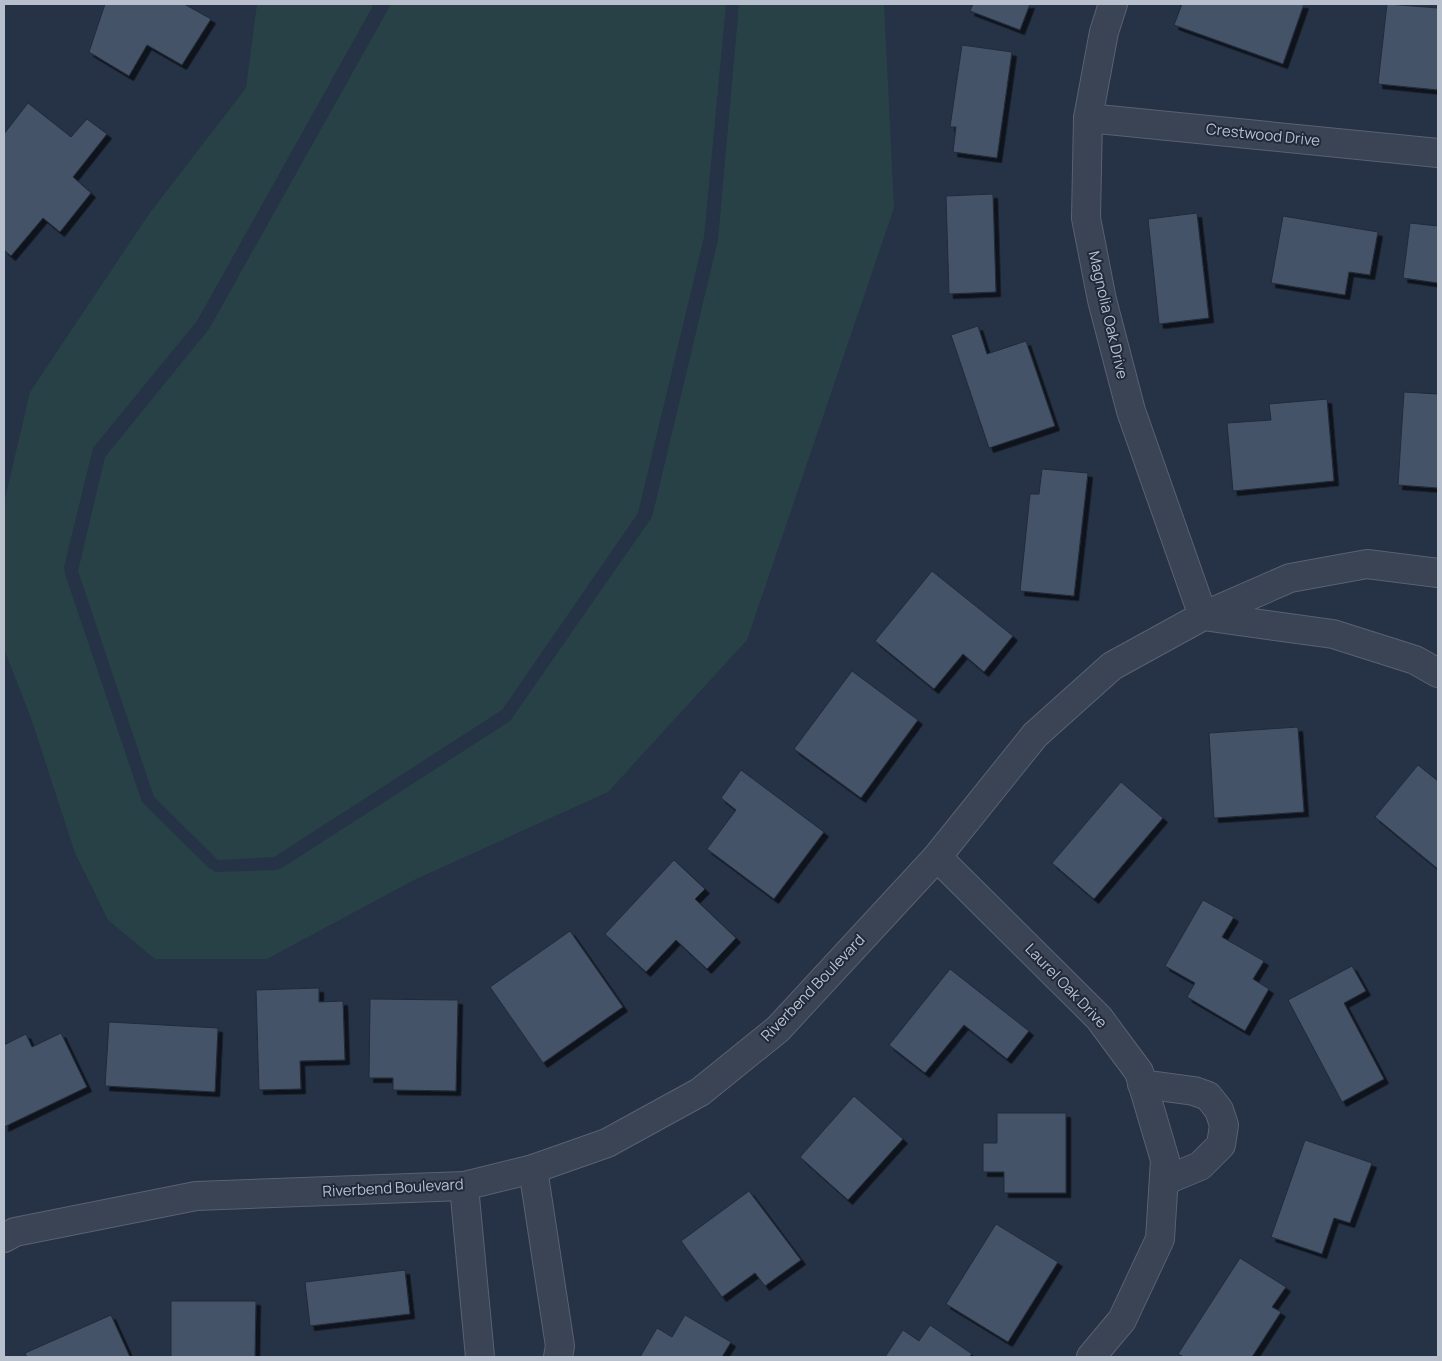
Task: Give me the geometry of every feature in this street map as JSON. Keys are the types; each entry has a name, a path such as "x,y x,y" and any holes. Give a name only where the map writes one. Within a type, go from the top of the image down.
{"street":[{"name":"Magnolia Oak Drive","path":"1113,4 1104,32 1088,118 1086,218 1102,300 1130,411 1203,616"},
{"name":"Crestwood Drive","path":"1088,118 1438,153"},
{"name":"Riverbend Boulevard","path":"4,1238 15,1232 196,1196 464,1186 533,1170 607,1143 700,1092 778,1029 937,857 1035,735 1112,666 1203,616 1290,578 1367,564 1438,573"},
{"path":"1203,616 1333,634 1415,660 1438,673"},
{"name":"Laurel Oak Drive","path":"937,857 1100,1018 1139,1072 1165,1160 1160,1239 1122,1320 1091,1357"},
{"path":"1142,1084 1194,1090 1208,1096 1219,1110 1224,1125 1222,1145 1200,1166 1164,1181"},
{"path":"533,1170 560,1346 558,1357"},
{"path":"464,1186 480,1357"}],"green space":[{"path":"257,4 374,4 197,321 93,448 64,567 142,802 209,868 216,872 276,870 282,868 510,721 652,517 718,240 739,4 884,4 894,208 747,640 608,792 414,880 267,959 155,959 108,920 75,853 31,718 4,649 4,503 30,392 149,214 246,88"},
{"path":"391,4 726,4 704,237 638,513 502,710 274,857 218,860 154,797 78,571 105,457 209,329"}],"building":[{"path":"105,4 184,4 211,19 182,65 147,45 129,76 89,52"},
{"path":"973,4 1030,4 1020,30 970,11"},
{"path":"1182,4 1304,4 1283,64 1174,25"},
{"path":"1387,4 1438,8 1438,90 1378,84"},
{"path":"962,45 1012,52 997,158 953,152 956,127 950,127"},
{"path":"28,103 71,137 87,119 107,134 73,177 91,193 60,232 43,218 11,256 4,250 4,134"},
{"path":"993,194 996,292 949,294 946,196"},
{"path":"1197,213 1209,318 1159,324 1148,219"},
{"path":"1283,216 1378,232 1370,275 1349,272 1345,295 1271,283"},
{"path":"1410,223 1438,226 1438,283 1403,278"},
{"path":"978,326 987,354 1026,341 1055,426 989,448 951,335"},
{"path":"1404,392 1438,394 1438,488 1398,485"},
{"path":"1327,399 1334,481 1233,491 1227,423 1271,420 1269,404"},
{"path":"1042,469 1088,473 1074,596 1020,591 1030,494 1039,494"},
{"path":"932,571 1013,636 984,672 963,654 934,689 875,641"},
{"path":"852,671 918,720 861,798 794,749"},
{"path":"1298,727 1304,812 1214,818 1209,733"},
{"path":"1418,765 1438,781 1438,869 1375,817"},
{"path":"741,770 824,832 774,899 707,849 736,810 721,798"},
{"path":"1121,782 1163,818 1094,899 1052,863"},
{"path":"674,860 705,889 695,899 736,938 707,969 676,940 646,972 605,934"},
{"path":"1203,900 1234,917 1222,937 1264,961 1253,979 1269,989 1245,1031 1187,997 1195,983 1165,966"},
{"path":"570,931 623,1007 543,1063 490,987"},
{"path":"1352,966 1366,991 1344,1003 1384,1079 1342,1102 1288,1000"},
{"path":"950,969 1029,1031 1007,1059 964,1025 925,1073 889,1045"},
{"path":"319,988 319,1002 343,1001 345,1060 300,1061 301,1089 259,1090 256,990"},
{"path":"370,999 458,1000 456,1091 393,1090 393,1078 369,1078"},
{"path":"109,1022 218,1028 215,1092 105,1086"},
{"path":"61,1033 87,1087 4,1127 4,1045 26,1034 32,1047"},
{"path":"854,1096 903,1139 848,1200 800,1157"},
{"path":"997,1113 1066,1113 1066,1193 1004,1193 1004,1172 983,1172 983,1143 997,1143"},
{"path":"1305,1140 1372,1163 1350,1223 1334,1218 1322,1254 1271,1237"},
{"path":"749,1191 801,1260 765,1286 755,1273 722,1297 681,1241"},
{"path":"996,1224 1058,1262 1008,1342 946,1304"},
{"path":"1240,1258 1286,1287 1272,1307 1281,1312 1252,1357 1184,1357 1178,1354"},
{"path":"405,1270 410,1314 310,1326 305,1282"},
{"path":"171,1301 256,1301 255,1357 171,1357"},
{"path":"111,1315 130,1357 27,1357 25,1353"},
{"path":"685,1315 731,1342 722,1357 640,1357 657,1328 672,1337"},
{"path":"930,1325 972,1354 969,1357 885,1357 903,1330 919,1341"}]}
